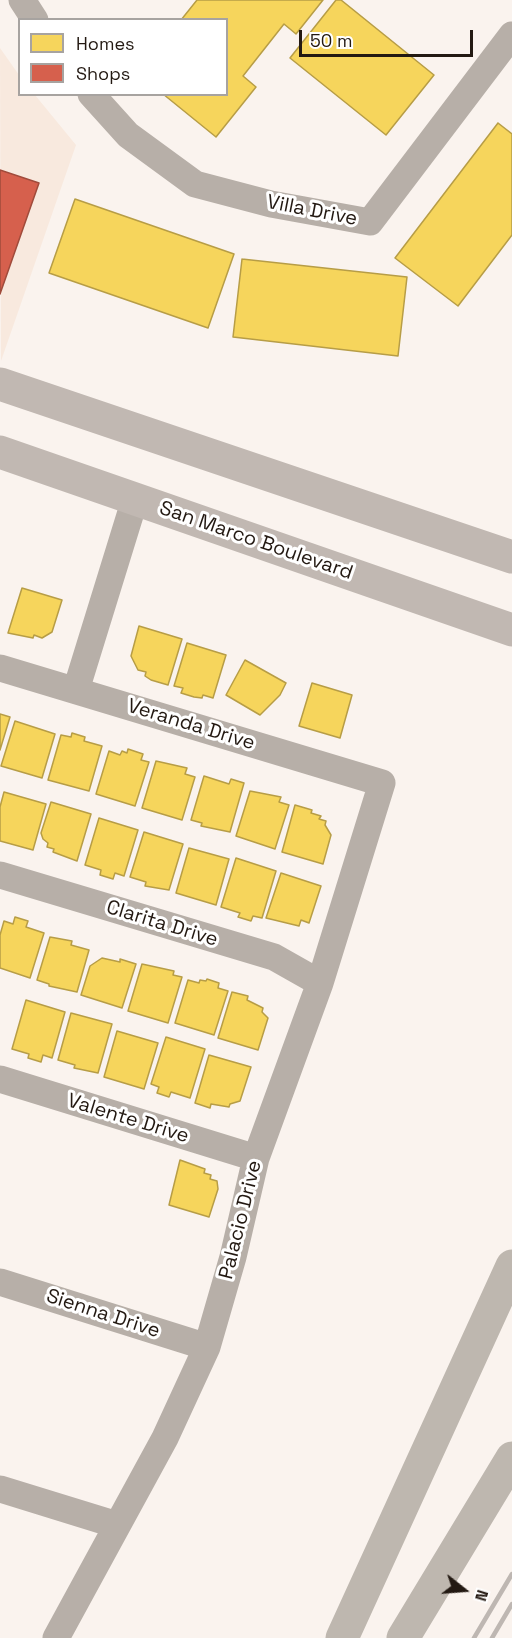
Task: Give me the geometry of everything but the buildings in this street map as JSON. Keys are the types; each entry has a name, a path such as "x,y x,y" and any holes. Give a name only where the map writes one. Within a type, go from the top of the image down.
{"highway":[{"path":"342,1638 512,1266"},
{"path":"403,1638 512,1458"}],"main road":[{"path":"0,384 512,556"},
{"name":"San Marco Boulevard","path":"0,452 512,630"}],"street":[{"path":"22,0 34,18"},
{"name":"Villa Drive","path":"93,96 128,135 195,184 271,204 370,222 512,35"},
{"path":"76,690 135,499"},
{"name":"Veranda Drive","path":"0,668 382,783"},
{"name":"Palacio Drive","path":"56,1638 165,1438 207,1347 233,1257 256,1158 320,983 382,783"},
{"name":"Clarita Drive","path":"0,875 274,957 320,983"},
{"name":"Valente Drive","path":"0,1079 256,1158"},
{"name":"Sienna Drive","path":"0,1282 207,1347"},
{"path":"0,1489 117,1525"}],"shaded area":[{"path":"0,48 18,74 18,96 36,96 76,145 1,361"}],"railway":[{"path":"474,1638 512,1574"},
{"path":"492,1638 512,1604"}]}
